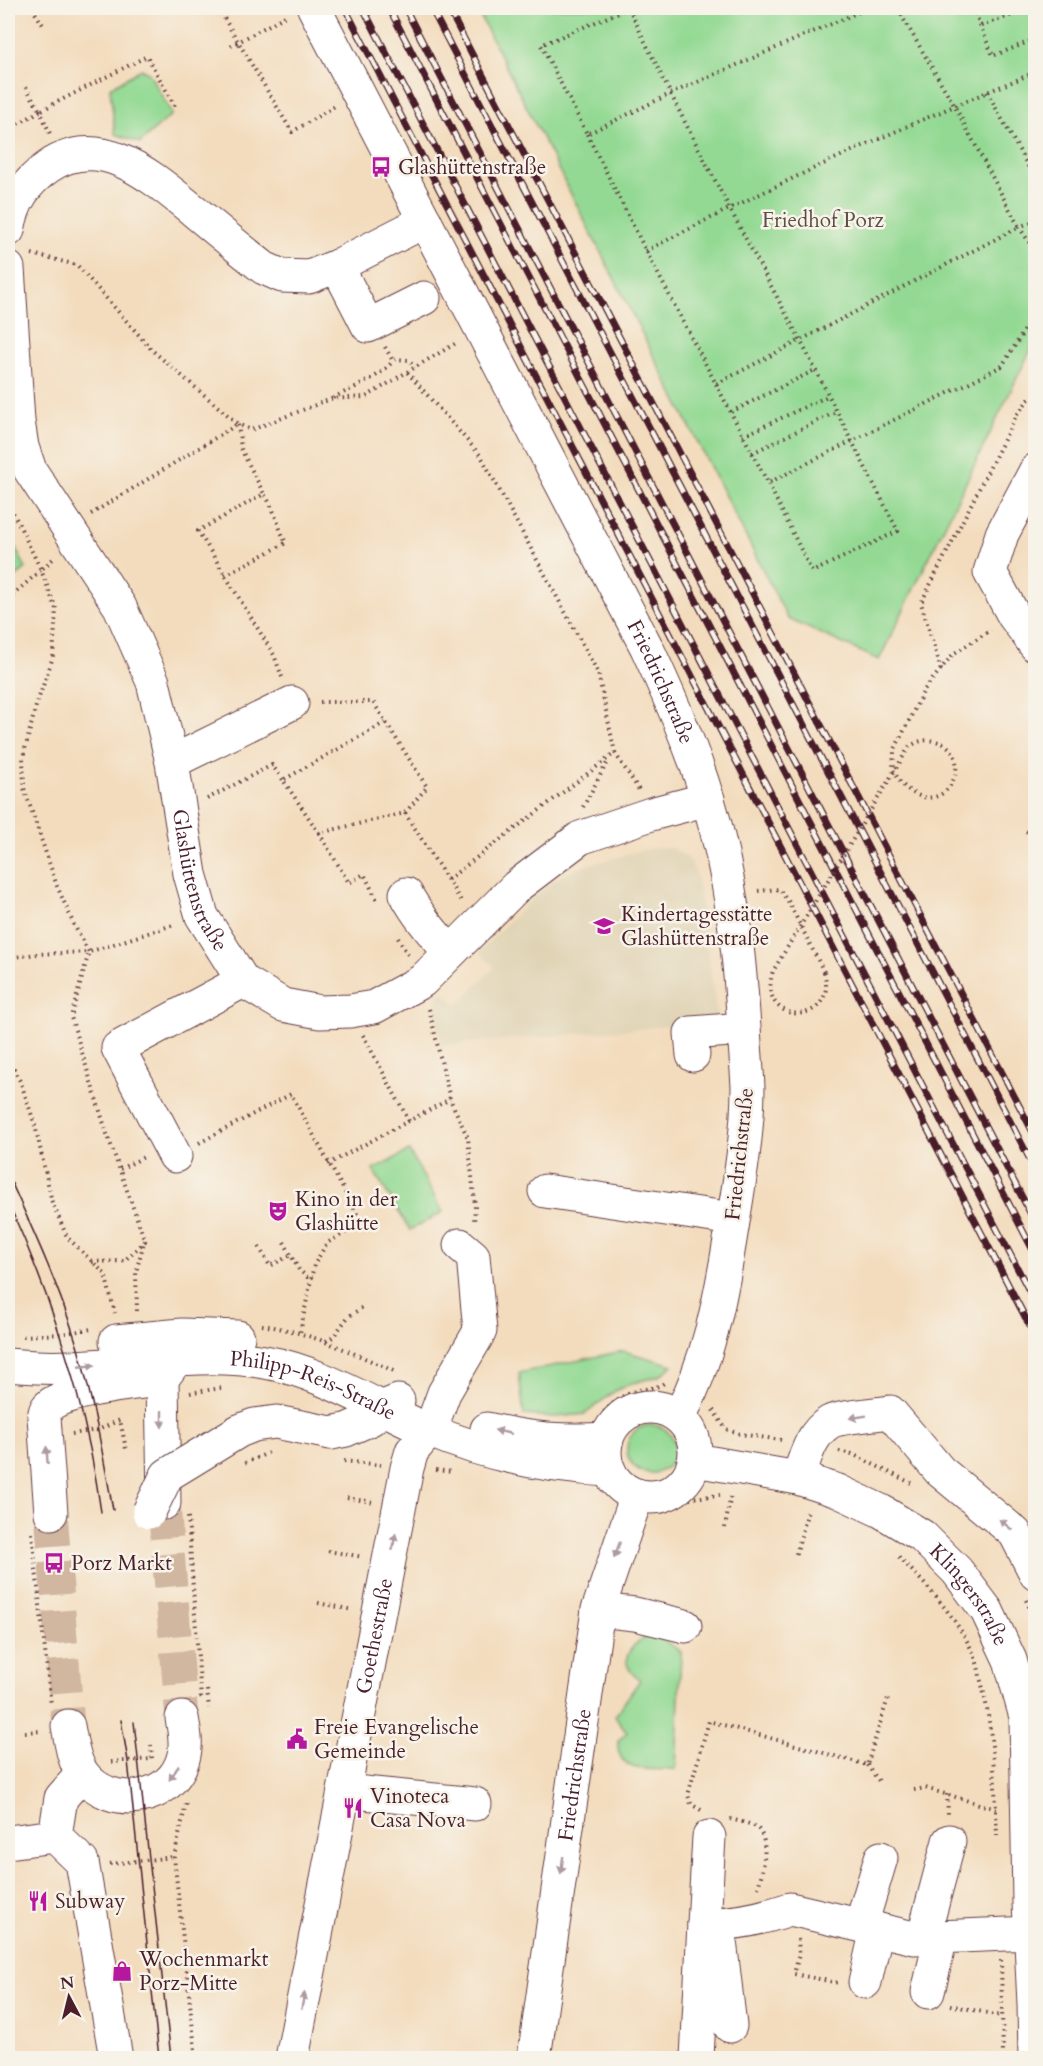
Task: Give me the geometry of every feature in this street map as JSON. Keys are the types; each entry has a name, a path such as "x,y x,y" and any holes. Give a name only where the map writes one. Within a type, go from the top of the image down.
{"street":[{"name":"Friedrichstraße","path":"302,10 359,92 647,648 681,722 708,799 731,894 741,970 748,1088 741,1164 725,1269 707,1352 679,1418"},
{"path":"8,230 13,208 21,192 35,177 60,159 74,155 100,155 120,160 150,175 264,268 282,276 309,277 337,266 425,221"},
{"name":"Glashüttenstraße","path":"19,261 9,318 22,447 30,470 120,607 153,682 172,762 190,874 202,916 243,981 283,1005 320,1012 375,1007 422,981 517,886 580,838 651,814 708,799"},
{"path":"337,266 368,327 424,298"},
{"path":"1035,470 1002,534 990,572 1014,616 1035,646"},
{"path":"172,762 292,703"},
{"path":"393,899 414,909 430,931 450,952"},
{"path":"175,1156 118,1048 243,981"},
{"path":"693,1056 691,1034 744,1029"},
{"path":"545,1191 733,1219"},
{"name":"Goethestraße","path":"292,2058 407,1468 412,1451 433,1421 444,1393 480,1331 466,1251"},
{"name":"Philipp-Reis-Straße","path":"8,1351 128,1327 182,1335 226,1336 271,1341 306,1353 433,1421 474,1448 560,1467 608,1454"},
{"path":"41,1521 44,1417 47,1408 54,1402 89,1390 169,1369 184,1350 226,1336"},
{"name":"Philipp-Reis-Straße","path":"8,1365 169,1369 225,1358 267,1362 306,1353"},
{"path":"169,1369 169,1510"},
{"path":"169,1510 182,1485 259,1437 280,1436 332,1446 346,1430 371,1419 394,1402"},
{"path":"651,1407 666,1410 679,1418 687,1426 695,1448 692,1470 686,1480 669,1493 659,1496 637,1495 620,1485 608,1454 614,1426 624,1416 637,1409 651,1407"},
{"path":"802,1497 810,1444 830,1421 890,1412 940,1471 1016,1533 1035,1574"},
{"name":"Klingerstraße","path":"694,1460 802,1497 838,1491 881,1511 922,1536 957,1571 987,1611 1010,1660 1027,1687 1024,1919 1034,2004 1035,2058"},
{"name":"Friedrichstraße","path":"534,2058 598,1610 637,1495"},
{"path":"598,1610 635,1614 685,1626"},
{"path":"60,1716 73,1751 92,1769 102,1792 132,1798 143,1797 165,1786 174,1775 184,1757 192,1709"},
{"path":"55,1836 61,1798 92,1769"},
{"path":"344,1791 475,1804"},
{"path":"697,2058 711,1924 715,1826"},
{"path":"8,1842 55,1836"},
{"path":"55,1836 82,1862 116,2058"},
{"path":"928,1992 932,1937 950,1841"},
{"path":"865,1982 869,1927 881,1858"},
{"path":"711,1924 781,1912 869,1927 914,1938 932,1937 1024,1919"},
{"path":"711,1924 730,2026"}],"path":[{"path":"8,11 14,8"},
{"path":"32,8 45,28"},
{"path":"218,8 292,132 359,92"},
{"path":"629,8 670,94 898,531 812,572 542,45 629,8"},
{"path":"588,134 670,94 868,8"},
{"path":"897,8 954,105 1019,227 1035,252"},
{"path":"900,12 916,8"},
{"path":"973,8 993,56 1035,39"},
{"path":"981,26 1032,8"},
{"path":"231,46 302,10"},
{"path":"8,130 40,111 147,57 177,110"},
{"path":"646,251 728,208 954,105 1035,72"},
{"path":"26,87 40,111 60,159"},
{"path":"987,92 1035,181"},
{"path":"716,384 1035,220"},
{"path":"19,261 77,265 153,351 238,424 251,430 331,399 371,380 396,359 409,360 414,368"},
{"path":"768,483 1002,366 1035,312"},
{"path":"368,327 378,333 393,361"},
{"path":"331,399 366,397 481,329"},
{"path":"731,412 815,370"},
{"path":"407,372 481,456 598,673 615,753 639,790 651,814"},
{"path":"941,670 921,603 1016,416 1035,394"},
{"path":"743,436 828,396"},
{"path":"752,453 836,412"},
{"path":"225,575 286,543 273,507 241,449 238,424"},
{"path":"8,599 41,570 70,534 238,424"},
{"path":"264,494 198,531 274,654 292,703 373,702 427,787 405,813 319,833"},
{"path":"8,502 41,570 56,609 53,657 36,706 23,757 24,788 57,886 89,952 37,954 8,958"},
{"path":"731,894 779,889 788,902 824,972 827,991 815,1008 805,1013 787,1012 774,1001 770,990 772,970 909,747 926,739 941,742 952,750 956,759 956,775 949,789 943,794 929,798 912,794 900,782 893,770 894,751 924,690 953,654 1014,616"},
{"path":"284,780 386,722"},
{"path":"447,879 615,753"},
{"path":"580,838 580,813 610,758"},
{"path":"180,813 272,765 319,833 349,883 364,874 393,899"},
{"path":"405,813 476,925"},
{"path":"1026,831 1034,835 1035,833"},
{"path":"395,933 422,981 450,1099 468,1138 475,1206 466,1251"},
{"path":"350,1011 409,1121"},
{"path":"8,1058 21,1083 35,1125 52,1202 67,1238 105,1275 113,1306 128,1327"},
{"path":"175,1156 291,1094 362,1223 327,1243 314,1265 306,1353"},
{"path":"328,1164 450,1099"},
{"path":"128,1327 136,1272 145,1241"},
{"path":"284,1242 299,1270 307,1277 313,1277"},
{"path":"259,1247 270,1266 291,1255"},
{"path":"306,1353 333,1337 348,1317 364,1306"},
{"path":"72,1444 71,1435 98,1430 120,1420 126,1449"},
{"path":"332,1446 407,1468 454,1472"},
{"path":"241,1465 271,1452"},
{"path":"725,1528 730,1496"},
{"path":"796,1554 802,1497"},
{"path":"169,1510 192,1709"},
{"path":"41,1521 60,1716"},
{"path":"892,1549 934,1593 957,1624 975,1656 988,1709 997,1843"},
{"path":"867,1765 888,1698"},
{"path":"781,1912 757,1895 766,1856 761,1833 756,1828 715,1826 691,1804 688,1795 709,1721 867,1765 879,1780"},
{"path":"92,1769 152,1759 151,1745"},
{"path":"914,1790 925,1788 996,1809"},
{"path":"187,1801 174,1857 196,2058"},
{"path":"83,1867 174,1857"},
{"path":"1003,2058 1024,1919"}],"shaded area":[{"name":"Kindertagesstätte Glashüttenstraße","path":"651,848 672,848 688,858 696,873 718,1022 442,1045 437,1027 437,996 442,991 457,1005 494,967 479,952 530,900 552,881 569,872"}],"green space":[{"name":"Friedhof Porz","path":"476,8 1035,8 1035,341 879,660 788,619"},
{"path":"141,69 149,73 172,114 140,143 115,134 110,88"},
{"path":"8,534 26,568 8,584"},
{"path":"409,1151 443,1212 410,1230 373,1170"},
{"path":"623,1351 673,1365 659,1376 629,1384 615,1391 585,1414 556,1417 524,1415 519,1373"},
{"path":"646,1425 656,1425 668,1432 675,1444 675,1454 668,1466 656,1473 646,1473 631,1462 627,1454 627,1444 638,1429"},
{"path":"647,1636 662,1639 681,1652 676,1769 637,1768 623,1760 619,1752 618,1741 627,1732 615,1716 640,1680 629,1668 627,1656 634,1646"}],"tunnel":[{"path":"164,1505 182,1718"},
{"path":"51,1513 68,1726"}],"tram line":[{"path":"8,1175 54,1280 77,1345 93,1406 113,1510"},
{"path":"8,1202 39,1277 66,1354 95,1472 101,1512"},
{"path":"121,1720 128,1761 159,2058"},
{"path":"134,1722 171,2058"}],"railway":[{"path":"345,8 1036,1338"},
{"path":"363,8 1036,1304"},
{"path":"389,8 1036,1256"},
{"path":"405,8 1036,1224"},
{"path":"431,8 1036,1171"},
{"path":"448,8 1036,1138"}],"place":[{"name":"Glashüttenstraße","path":"381,167"},
{"name":"Kindertagesstätte Glashüttenstraße","path":"604,926"},
{"name":"Kino in der Glashütte","path":"278,1211"},
{"name":"Porz Markt","path":"54,1563"},
{"name":"Freie Evangelische Gemeinde","path":"297,1739"},
{"name":"Vinoteca Casa Nova","path":"353,1808"},
{"name":"Subway","path":"38,1901"},
{"name":"Wochenmarkt Porz-Mitte","path":"122,1971"}]}
